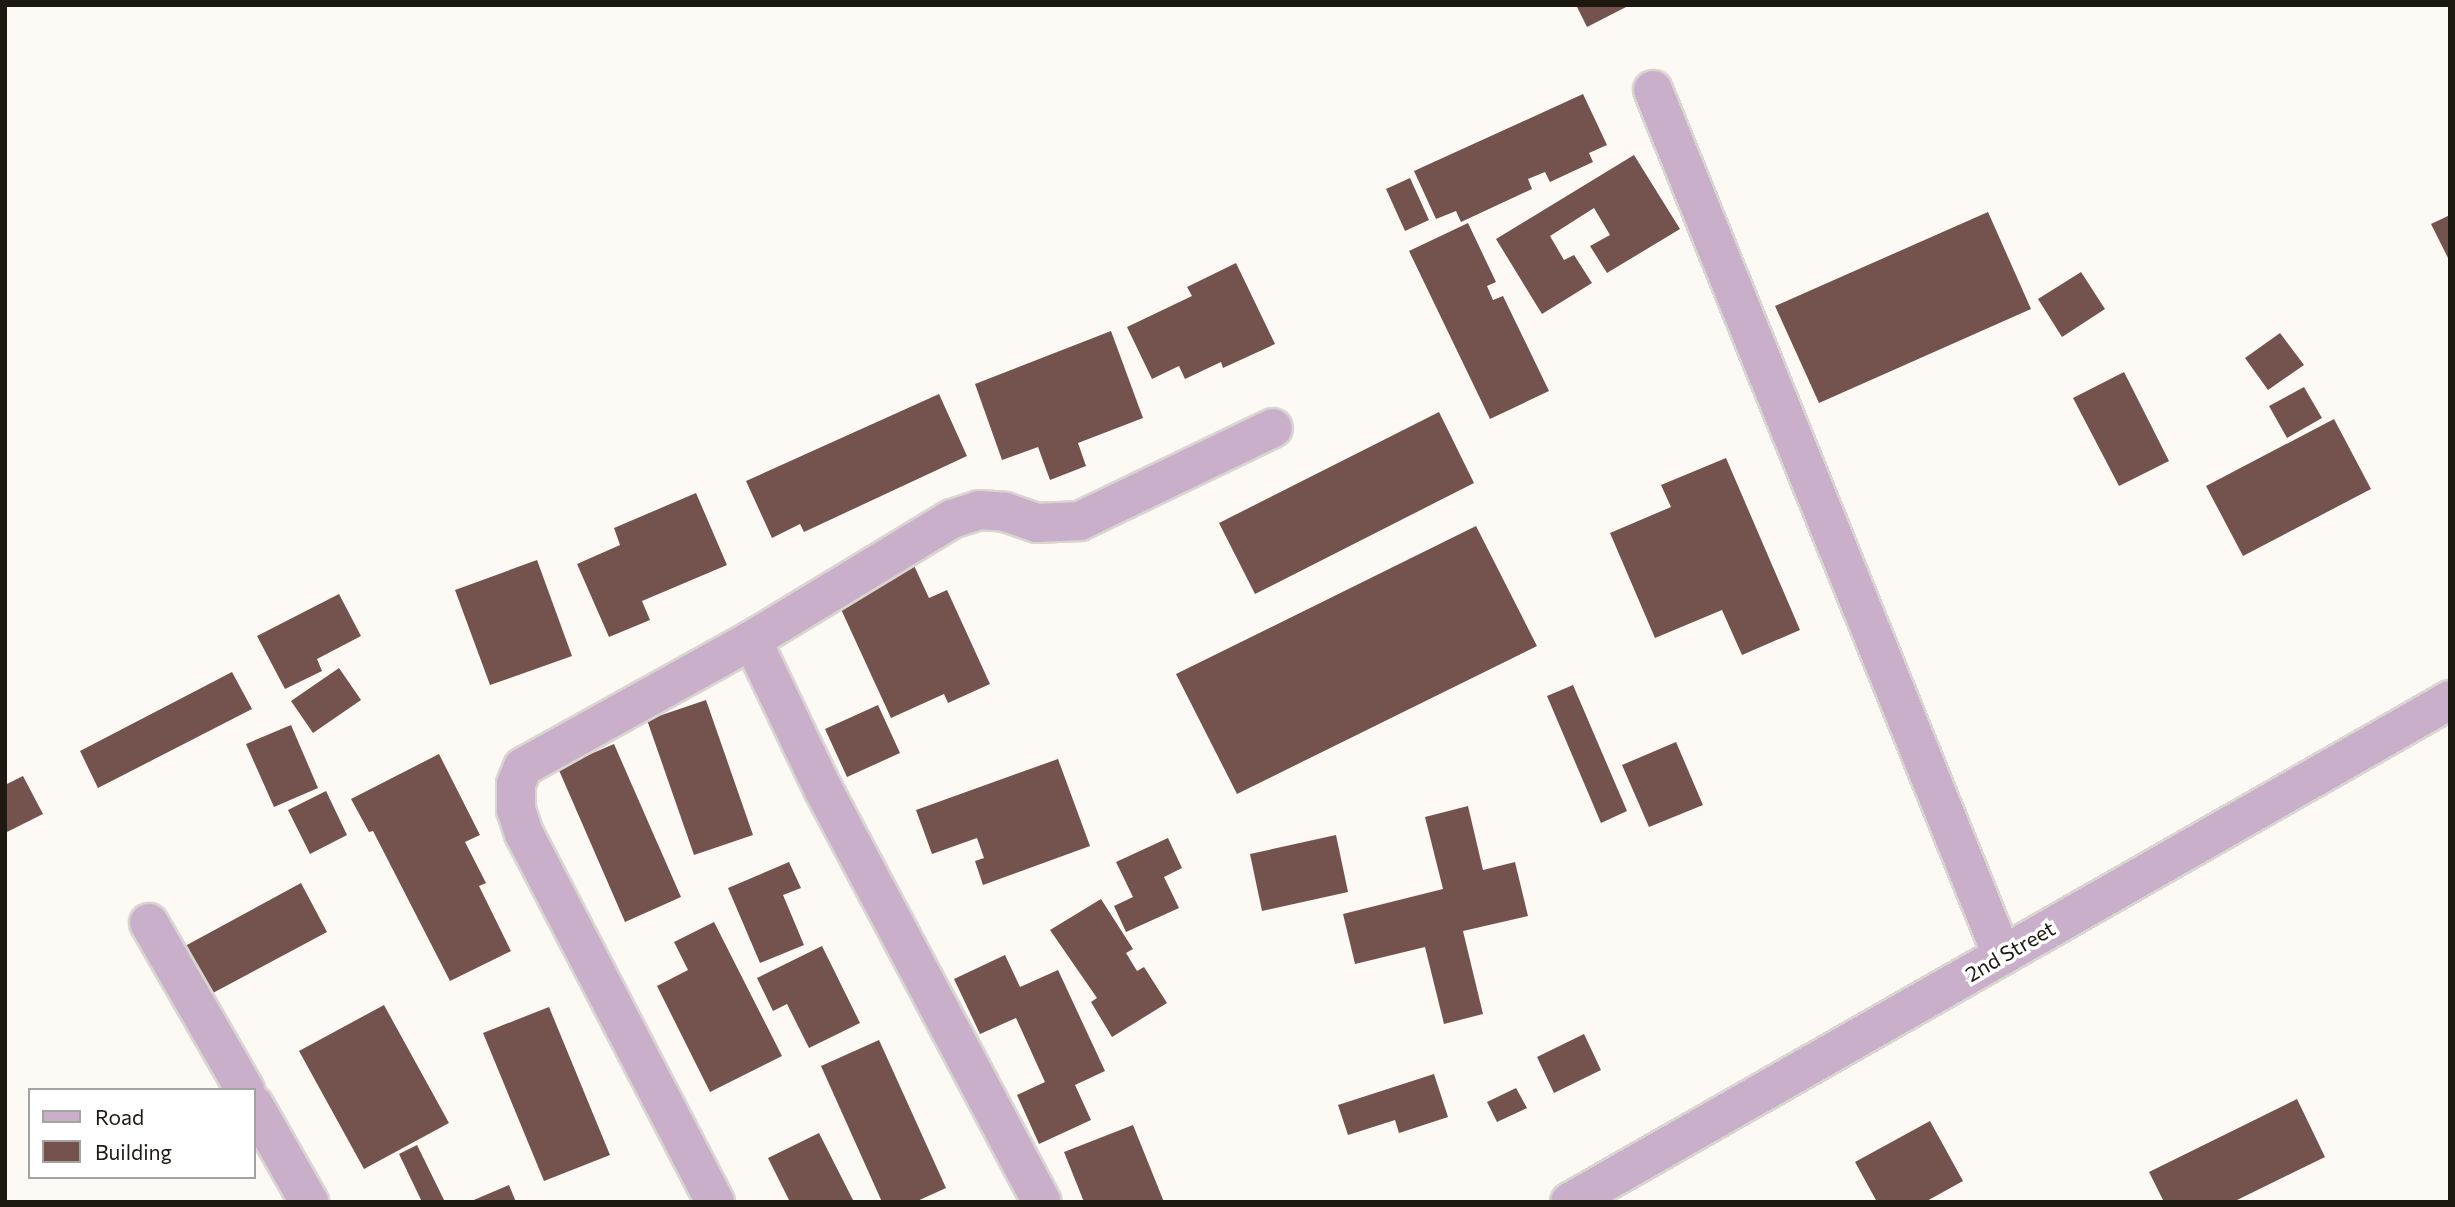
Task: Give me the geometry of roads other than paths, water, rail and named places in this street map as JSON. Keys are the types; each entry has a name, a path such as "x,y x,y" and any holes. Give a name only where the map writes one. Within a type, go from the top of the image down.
{"street":[{"path":"1653,90 2003,955"},
{"path":"715,1202 524,834 516,810 516,784 523,767 752,640 952,519 979,510 1005,512 1037,523 1080,521 1273,428"},
{"path":"752,640 823,789 1042,1202"},
{"name":"2nd Street","path":"1570,1202 2450,700"},
{"path":"149,923 244,1088"},
{"path":"256,1109 309,1202"}]}
